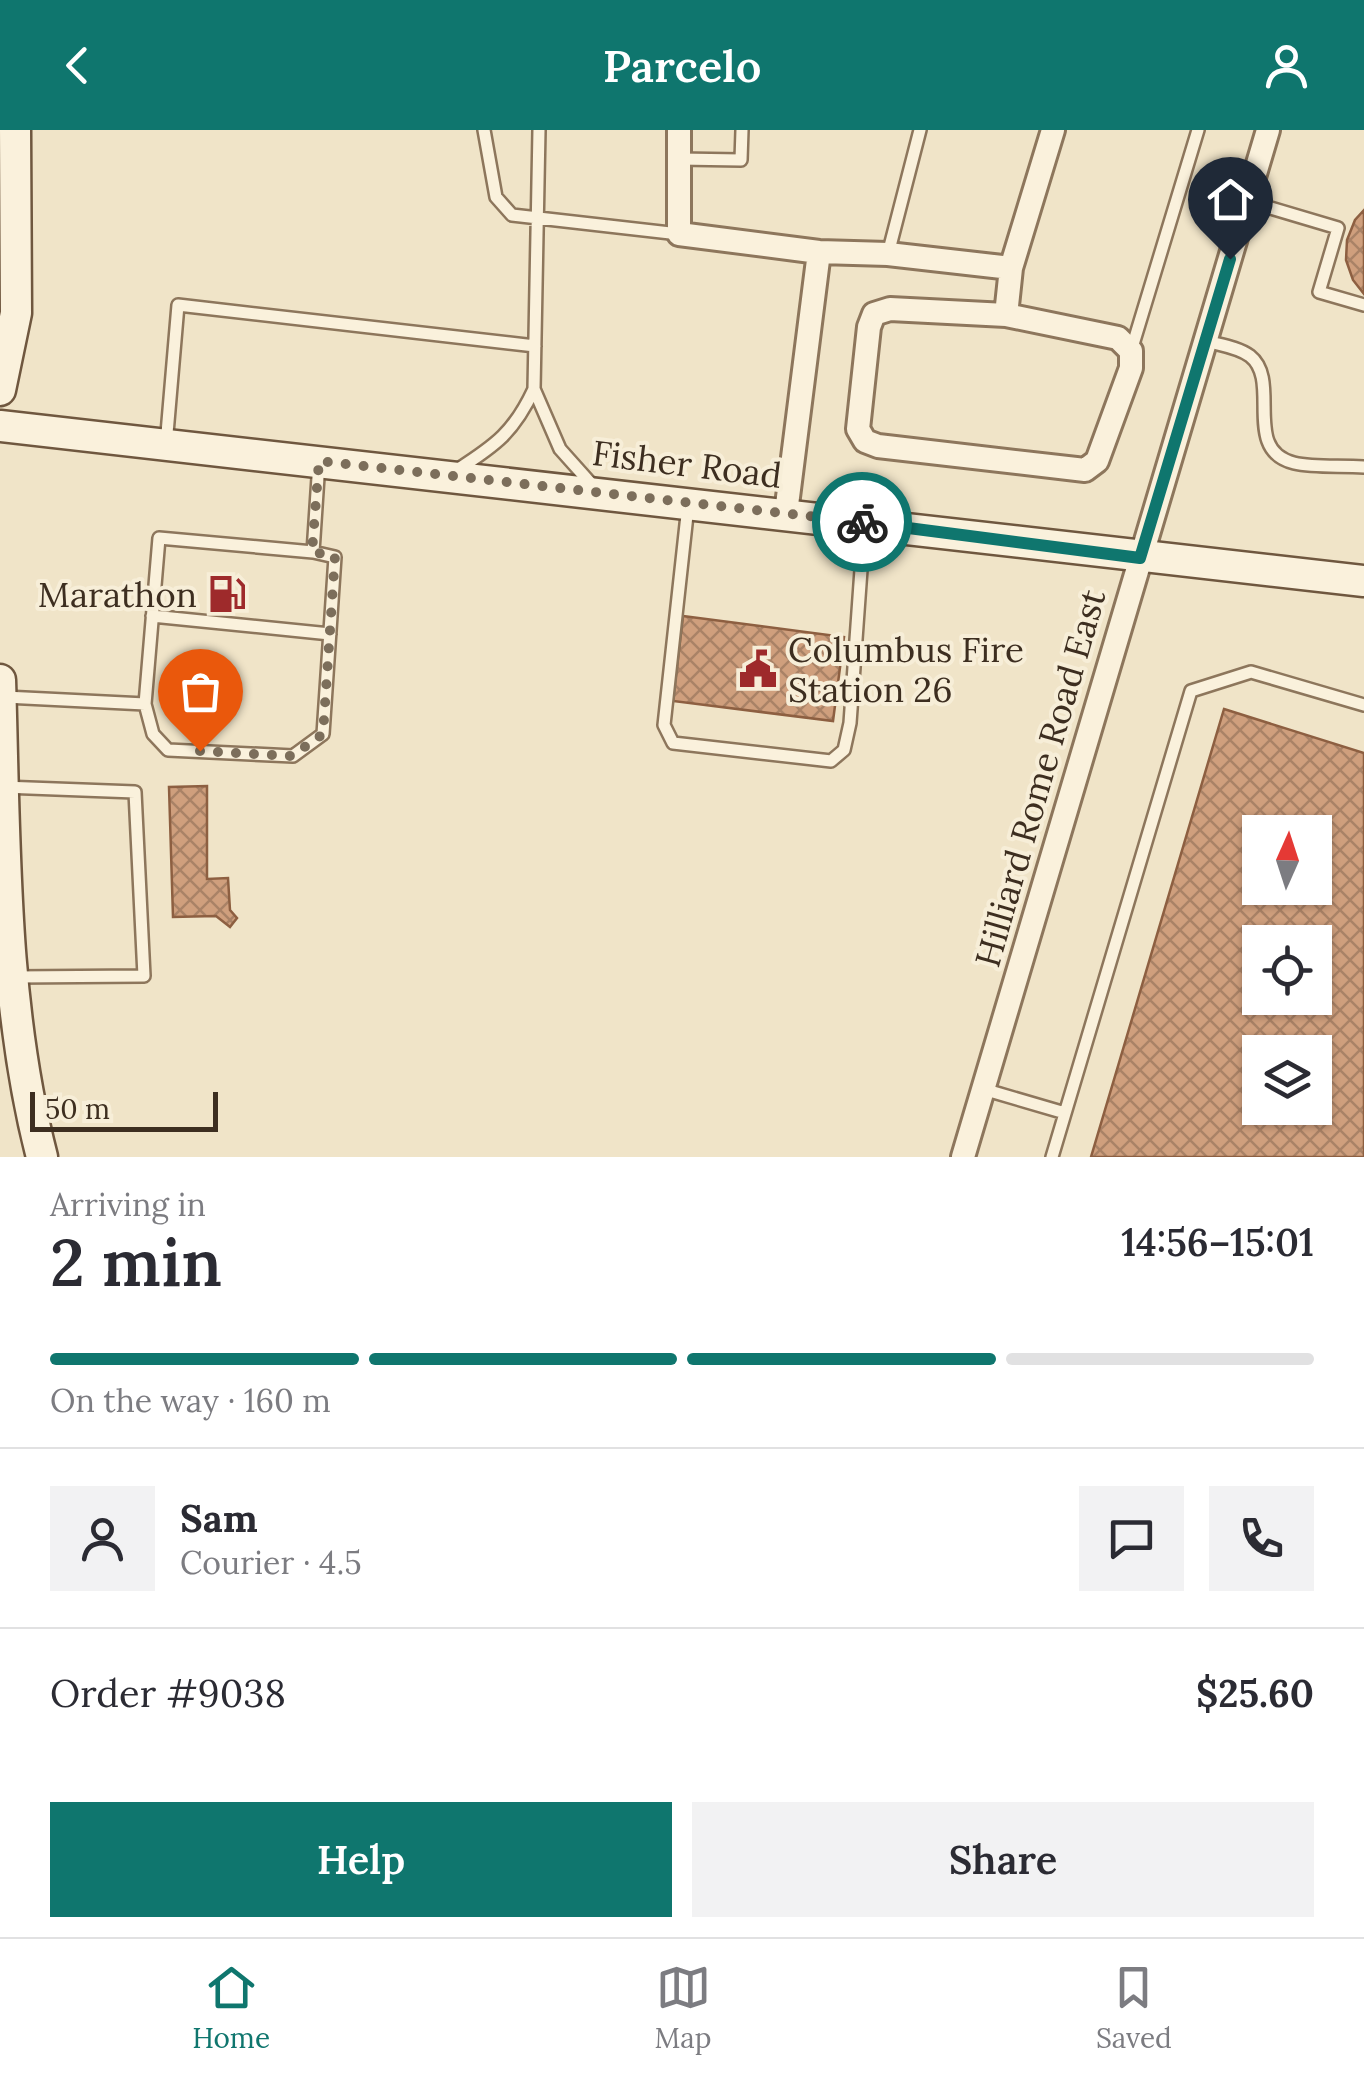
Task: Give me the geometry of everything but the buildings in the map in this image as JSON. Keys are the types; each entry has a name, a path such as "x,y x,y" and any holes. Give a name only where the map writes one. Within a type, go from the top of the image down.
{"main road":[{"path":"0,390 16,312 15,130"},
{"name":"Fisher Road","path":"0,426 1364,581"},
{"path":"0,680 3,787 22,1069 42,1157"}],"street":[{"path":"678,130 679,234 819,252 888,254 1012,268"},
{"path":"1006,315 1012,268 1053,130"},
{"name":"Hilliard Rome Road East","path":"962,1157 1268,130"},
{"path":"786,514 819,252"},
{"path":"890,309 1006,315 1118,338 1131,351 1131,368 1097,462 1085,470 878,446 865,441 858,429 869,326 874,314 890,309"}],"lane":[{"path":"484,130 496,197 512,215 679,234"},
{"path":"539,130 534,389 560,449 598,492"},
{"path":"679,160 741,160 742,130"},
{"path":"888,254 920,130"},
{"path":"1131,351 1198,130"},
{"path":"1247,201 1338,228 1320,292 1364,305"},
{"path":"166,444 178,305 535,346"},
{"path":"1206,341 1241,351 1253,358 1262,372 1262,418 1275,452 1292,463 1364,466"},
{"path":"450,475 499,443 513,429 534,389"},
{"path":"312,552 319,461"},
{"path":"688,502 664,725 672,743 726,751 831,761 844,750 850,723 864,522"},
{"path":"159,538 335,556 323,734 292,756 168,750 153,734 144,704 152,616 159,538"},
{"path":"152,616 330,634"},
{"path":"1052,1157 1190,691 1252,672 1364,706"},
{"path":"0,696 144,704"},
{"path":"3,787 134,792 144,976 14,977"},
{"path":"984,1090 1064,1112"}],"way so far":[{"path":"200,751 292,756 323,734 335,556 312,552 319,461 862,522"}],"place":[{"name":"Marathon","path":"227,594"},
{"name":"Columbus Fire Station 26","path":"758,669"}],"route":[{"path":"862,522 1140,558 1230,259"}]}
